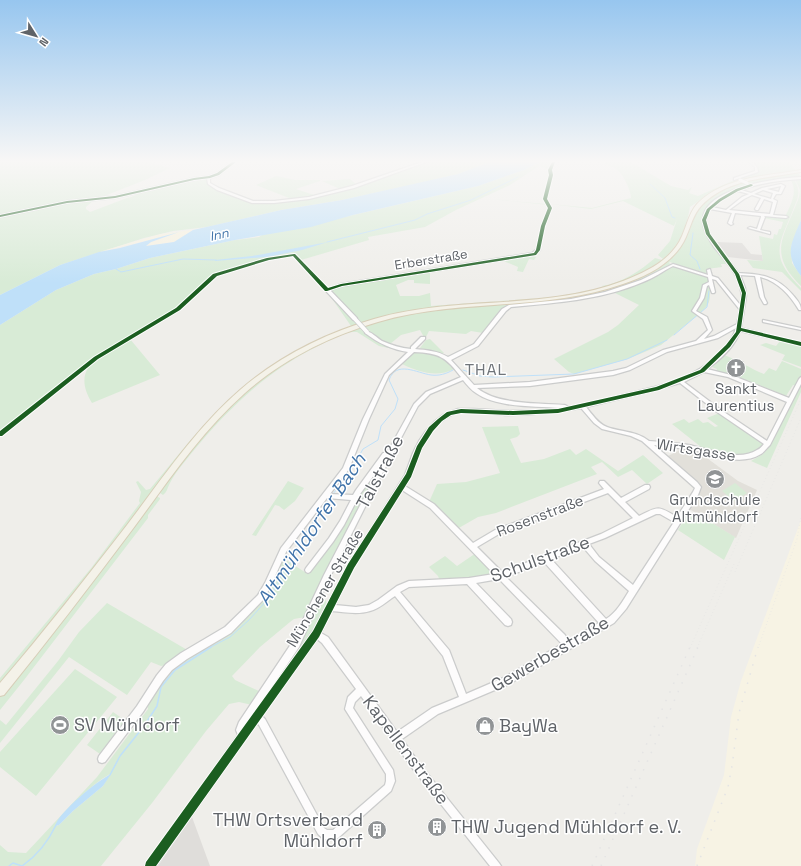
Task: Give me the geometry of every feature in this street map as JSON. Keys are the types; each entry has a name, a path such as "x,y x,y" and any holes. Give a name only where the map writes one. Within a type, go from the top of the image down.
{"main road":[{"path":"0,691 43,639 177,465 212,423 243,392 279,365 331,337 365,324 398,315 442,308 573,296 600,290 625,282 655,267 673,252 684,237 693,212 701,202"}],"street":[{"path":"0,216 65,202"},
{"path":"258,202 270,202"},
{"path":"710,208 717,202"},
{"path":"720,217 730,206 738,202"},
{"path":"757,209 761,202"},
{"path":"771,216 775,202"},
{"path":"710,208 725,211 786,217"},
{"name":"Münchener Straße","path":"150,866 316,634 331,608 351,566 411,470 421,443 436,424 449,413 465,411 527,413 569,409 657,389 680,381 704,370 732,342 739,327 744,293 737,274 707,231 704,218 710,208"},
{"path":"731,224 730,223 734,212"},
{"path":"758,230 763,217 762,215"},
{"path":"750,228 769,233"},
{"name":"Erberstraße","path":"413,350 386,344 367,332 327,290 341,285 533,254 538,250"},
{"path":"449,359 476,345 504,310 510,306 571,300 606,293 642,281 674,265 709,275 722,283 741,308"},
{"path":"709,270 713,292"},
{"path":"737,274 757,275 775,280 792,296 801,308"},
{"path":"757,275 762,286 762,295 766,303"},
{"path":"698,342 710,330 706,319 694,310 702,298 705,285 711,283"},
{"path":"765,322 801,329"},
{"path":"472,387 530,384 609,374 628,368 665,351 716,337 739,327 801,344"},
{"path":"102,759 140,709 169,667 184,656 228,630 260,597 268,585 283,550 327,496 346,469 366,419 387,374 424,338"},
{"path":"413,350 430,352 449,359 463,378 481,394 493,398 569,409"},
{"path":"704,370 729,376 790,401"},
{"name":"Talstraße","path":"243,736 240,730 242,725 296,644 323,583 389,454 416,405 423,397 463,378"},
{"name":"Wirtsgasse","path":"582,406 596,422 604,428 632,434 648,443 688,447 741,458 755,455 768,444 801,379"},
{"path":"680,381 719,411 768,444"},
{"name":"Gewerbestraße","path":"396,738 435,711 506,681 605,624 619,613 677,520 696,493 697,486 648,443"},
{"path":"308,570 340,527 354,498 384,456 389,454"},
{"path":"602,483 638,519"},
{"path":"401,486 432,506 562,638 567,646"},
{"path":"621,501 647,487"},
{"name":"Rosenstraße","path":"472,547 497,532 609,490"},
{"path":"327,496 336,498 354,498"},
{"name":"Schulstraße","path":"331,608 356,610 370,608 408,584 469,581 500,576 584,543 657,511 662,511 677,520"},
{"path":"584,543 597,559 634,590"},
{"path":"545,558 605,624"},
{"path":"469,581 508,622"},
{"path":"395,592 446,653 464,698"},
{"name":"Kapellenstraße","path":"316,634 325,640 416,766 496,866"},
{"path":"257,717 262,722 323,833 328,836 335,835 388,788 391,781 390,773 349,709 351,700 361,690"}],"shaded area":[{"path":"717,242 742,243 751,254 762,255 763,261 728,257"},
{"name":"Grundschule Altmühldorf","path":"684,448 696,450 738,481 757,490 736,538 688,508 700,485 668,456"},
{"path":"801,520 801,866 695,866 697,849 724,775 731,717 741,681"},
{"path":"192,817 210,866 158,866"}],"green space":[{"path":"0,202 91,202 86,207 86,209 90,212 115,202 327,202 281,210 207,227 173,231 144,238 60,265 0,295"},
{"path":"407,202 472,202 425,227 368,237 369,240 301,260 296,255 291,254 249,264 213,276 177,309 97,357 0,434 0,325 56,290 94,274 116,269 150,258 235,240 259,237 262,235"},
{"path":"524,202 528,202 545,204 545,202 547,202 549,205"},
{"path":"617,202 591,209 550,204 592,208"},
{"path":"626,202 697,202 690,207 678,242 663,259 658,255 670,241 677,219 674,226"},
{"path":"705,202 717,202 706,212 703,220 703,226 712,244 729,264 721,264 722,267 707,269 707,274 701,273 708,277 709,283 704,285 702,295 694,310 698,315 661,345 628,359 574,374 569,372 554,359 608,332 618,325 639,305 613,292 625,288 647,278 633,284 592,295 571,299 507,305 501,309 483,333 471,331 466,334 429,331 425,339 420,330 401,335 390,344 379,340 364,326 439,309 536,302 599,292 620,286 639,279 665,263 680,249 702,205","holes":["669,263 678,265 656,274 672,265"]},
{"path":"796,202 781,239 780,257 790,276 801,288 801,291 782,272 753,268 747,260 763,261 759,236 773,239 774,234 777,235 779,229 781,229 783,222 764,218 765,216 785,217 791,203"},
{"path":"797,202 801,202 801,220 791,247 792,263 801,276 801,286 790,274 784,263 781,253 784,233"},
{"path":"529,255 536,257 534,260 529,259 523,272 517,271 518,267 499,259"},
{"path":"655,258 662,260 634,276 611,285 602,286 617,282 630,276"},
{"path":"430,271 430,284 414,283 414,280 408,280 396,285 400,296 419,296 430,293 431,306 555,297 601,288 557,297 449,305 405,312 385,317 307,347 235,396 0,686 0,678 92,567 140,503 141,492 136,482 138,481 146,490 150,489 193,437 220,408 249,382 281,360 333,333 351,326 326,290 330,291 333,287"},
{"path":"709,284 710,294 708,304 699,314 696,310 706,285"},
{"path":"360,327 382,343 408,352 379,346 357,332 343,334 303,354 333,338"},
{"path":"130,339 160,375 92,403 86,390 84,379 87,370 100,356"},
{"path":"430,339 444,353 441,354 420,348 426,340"},
{"path":"780,341 801,345 801,367 782,360 785,355 760,345 766,343 776,346"},
{"path":"417,351 444,358 452,364 454,369 448,372 428,373 402,364 401,361 413,352"},
{"path":"724,355 764,374 769,368 776,371 782,361 801,369 801,376 796,386 793,385 786,396 747,380 746,382 715,372 717,369 712,367"},
{"path":"295,358 263,381 232,408 173,477 165,493 163,495 160,493 168,478 206,433 224,413 264,378"},
{"path":"801,382 801,392 767,468 751,461 763,454 771,445"},
{"path":"720,414 765,444 755,452 745,456 728,455 701,447 672,424 684,419 689,423 698,419 703,423 708,422 715,427 718,426 707,418"},
{"path":"518,426 520,434 517,437 510,439 521,463 544,459 570,449 576,455 586,449 618,471 643,455 663,473 647,484 632,470 618,477 602,462 591,467 597,474 496,513 478,517 457,529 429,502 437,484 466,482 500,473 482,427"},
{"path":"385,458 366,492 365,491 362,495 364,496 305,617 294,619 290,622 260,647 232,676 235,680 261,692 252,705 239,702 229,704 206,731 152,803 101,866 0,866 0,845 8,852 26,853 97,777 148,709 147,702 167,671 254,607 281,557 308,574 333,540 355,500","holes":["110,774 103,786 59,825 55,826 80,797"]},
{"path":"288,481 304,488 295,501 284,510 275,505 256,536 252,535"},
{"path":"735,483 747,493 734,501 722,491"},
{"path":"156,496 160,499 148,515 148,518 0,710 0,697 23,670"},
{"path":"688,514 704,518 735,537 724,560 678,530"},
{"path":"476,553 495,573 492,576 440,581 438,576 429,567 445,556 457,566"},
{"path":"324,597 328,606 310,636 288,665 286,664 313,608"},
{"path":"107,603 189,651 166,665 161,666 151,662 127,695 69,657 0,743 0,720 6,725 58,661 79,632"},
{"name":"SV Mühldorf","path":"75,669 117,697 36,796 0,767 0,752"},
{"path":"113,712 126,721 100,754 87,745"}],"sand":[{"path":"193,230 174,242 145,246 151,242 174,234 99,252 161,234"}],"water":[{"name":"Inn","path":"327,202 407,202 353,215 311,227 235,240 150,258 116,269 94,274 56,290 0,325 0,295 60,265 99,252 120,248 179,232 151,242 146,246 174,242 193,230 281,210"},
{"path":"801,220 801,276 792,261 791,249 794,236"},
{"path":"328,242 302,250 267,257 215,261 252,256"},
{"path":"111,774 103,786 59,825 55,826 63,813 79,797"}],"waterway":[{"path":"327,242 415,220 427,214 463,202"},
{"name":"Altmühldorfer Bach","path":"667,202 672,217 675,218"},
{"name":"Altmühldorfer Bach","path":"693,233 690,255 697,261 700,269"},
{"path":"116,269 121,272 183,259 216,260"},
{"name":"Altmühldorfer Bach","path":"674,335 707,307 709,291"},
{"name":"Altmühldorfer Bach","path":"463,370 480,376 493,377 574,374 627,359 667,340"},
{"name":"Altmühldorfer Bach","path":"332,495 348,476 363,449 378,440 381,426 395,409 398,399 389,380 392,374 397,370 402,369 434,375 448,373 453,370"},
{"name":"Altmühldorfer Bach","path":"209,648 230,637 249,620 268,599 296,553 301,540 330,498"},
{"name":"Altmühldorfer Bach","path":"110,775 120,756 144,726 157,706 161,687 175,670 211,647"},
{"name":"Altmühldorfer Bach","path":"9,866 13,863 22,866 38,853 50,837 56,825"}],"railway":[{"path":"690,648 801,399"},
{"path":"735,572 801,418"},
{"path":"758,648 797,539 801,517"},
{"path":"697,648 734,564"},
{"path":"592,866 690,647"},
{"path":"601,866 698,647"},
{"path":"697,866 728,787 739,713 758,647"}],"cycle path":[{"path":"0,216 65,202"},
{"path":"0,434 96,358 178,309 215,275 268,259 294,255 327,290 341,285 535,254 538,250 543,226 550,208 547,202"},
{"path":"150,866 316,634 351,566 409,475 419,448 431,429 440,420 449,413 461,411 513,413 558,411 657,389 702,371 728,346 738,332 744,293 737,274 708,234 704,220 708,210 717,202"},
{"path":"739,329 801,344"}],"place":[{"name":"Sankt Laurentius","path":"736,368"},
{"name":"Grundschule Altmühldorf","path":"715,479"},
{"name":"SV Mühldorf","path":"60,725"},
{"name":"BayWa","path":"485,726"},
{"name":"THW Jugend Mühldorf e. V.","path":"437,827"},
{"name":"THW Ortsverband Mühldorf","path":"377,830"}],"district":[{"name":"THAL","path":"486,369"}]}
